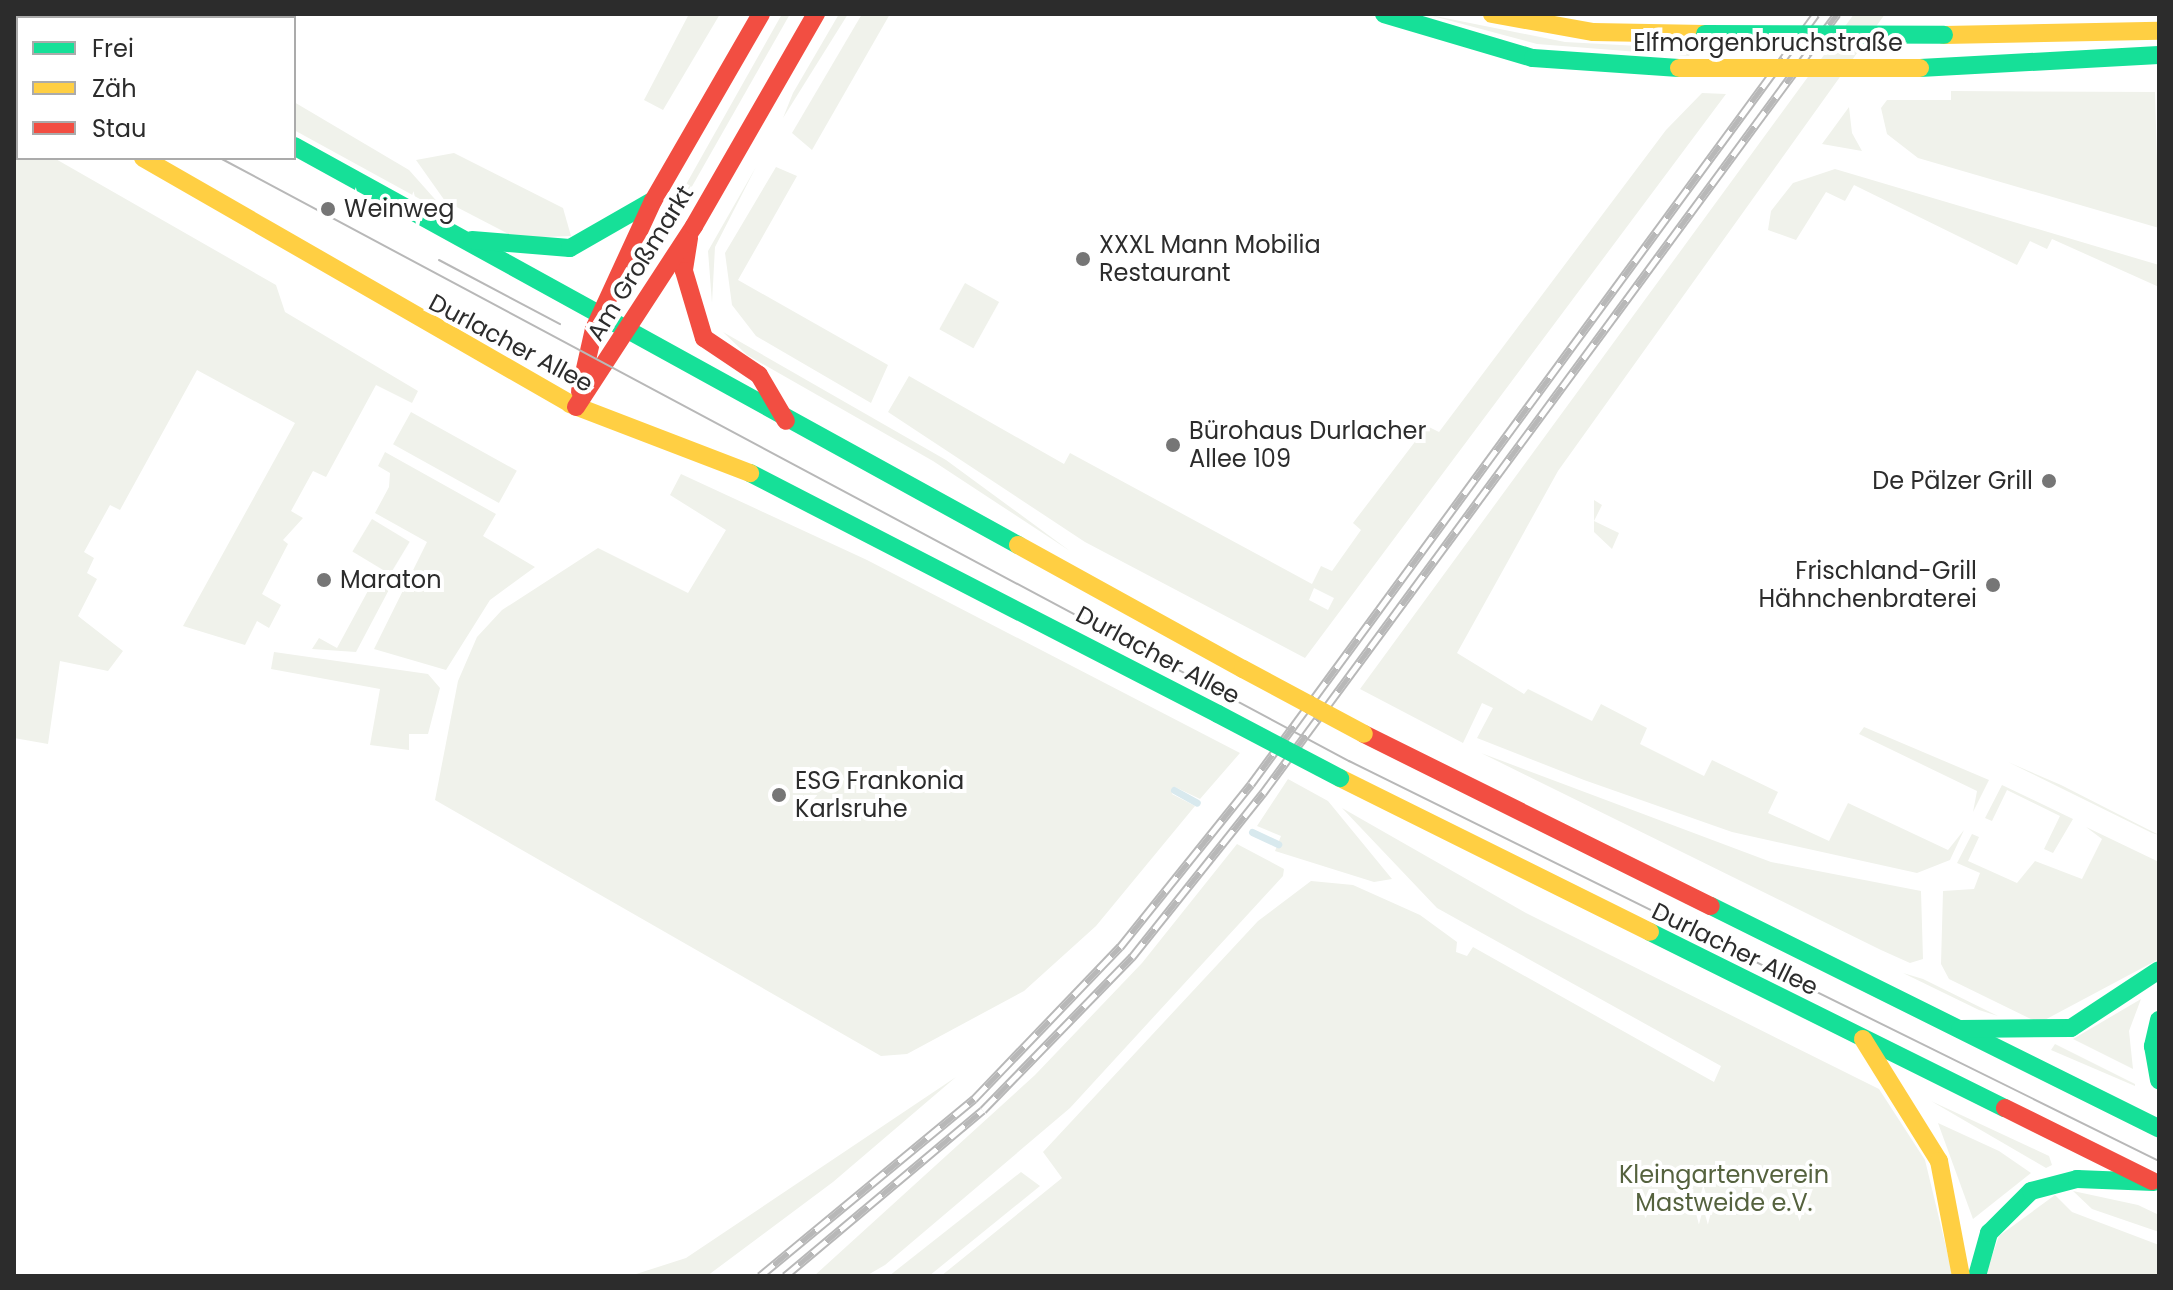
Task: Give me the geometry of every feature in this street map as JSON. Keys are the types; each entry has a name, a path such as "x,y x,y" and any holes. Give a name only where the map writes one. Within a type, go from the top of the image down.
{"main road":[{"name":"Am Großmarkt","path":"576,407 601,311 653,201 761,14"},
{"name":"Am Großmarkt","path":"576,407 694,226 816,14"},
{"name":"Elfmorgenbruchstraße","path":"1384,14 1533,58 1679,68 1920,68 2159,55"},
{"name":"Elfmorgenbruchstraße","path":"1492,14 1593,32 1944,35 2159,31"},
{"name":"Durlacher Allee","path":"296,147 601,311 786,421 1364,734 2159,1128"},
{"name":"Durlacher Allee","path":"146,160 576,407 736,466 1340,778 2157,1183"},
{"path":"472,240 560,250 597,238 653,201"},
{"path":"694,226 684,271 704,338 759,375 786,421"},
{"path":"1960,1029 2071,1028 2159,970"},
{"path":"2159,1020 2153,1046 2159,1080"},
{"path":"1863,1039 1939,1161 1961,1276"},
{"path":"1977,1276 1989,1233 2031,1191 2077,1179 2157,1183"}],"green space":[{"path":"69,14 134,16 73,16"},
{"path":"689,14 720,14 663,110 644,100"},
{"path":"782,14 790,14 636,285 631,282"},
{"path":"839,14 848,14 783,118 793,93"},
{"path":"862,14 890,14 812,150 792,133"},
{"path":"1425,14 1565,42 1694,49 1689,56 1537,44"},
{"path":"1854,14 1885,14 1558,471 1457,653 1524,694 1528,689 1592,721 1601,704 1647,728 1640,744 1704,776 1712,760 1778,792 1768,813 1829,841 1848,803 1948,850 1964,830 1950,860 1917,873 1732,832 1584,780 1477,738 1493,708 1482,703 1463,743 1360,689"},
{"path":"1951,91 2155,92 2159,228 1918,158 1887,134 1881,108 1887,100 1951,100"},
{"path":"1702,93 1726,94 1305,658 1085,542 888,412 909,376 1064,464 1070,453 1312,584 1321,566 1332,571 1361,530 1353,523 1427,426 1439,432 1666,130","holes":["1314,588 1334,598 1328,610 1309,600"]},
{"path":"296,103 409,170 449,215 296,131"},
{"path":"1849,107 1852,133 1862,151 1822,144"},
{"path":"14,134 16,160 57,160 276,285 285,312 418,391 412,403 376,385 326,477 313,471 291,511 303,518 283,540 288,544 262,594 281,605 269,628 257,621 245,645 183,626 295,423 197,370 120,510 110,505 84,552 94,558 87,573 97,579 78,616 123,651 108,671 60,661 48,744 14,738"},
{"path":"454,153 563,208 571,236 516,238 445,201 416,160"},
{"path":"756,167 715,247 712,303 708,251"},
{"path":"776,167 797,176 738,280 888,365 871,403 756,336 732,305 725,253"},
{"path":"1835,169 2159,265 2159,287 2052,239 2047,249 2030,241 2017,265 1854,185 1845,201 1826,192 1796,240 1768,230 1771,211 1793,183"},
{"path":"965,283 999,302 973,348 939,329"},
{"path":"723,332 946,460 1070,551 933,461 747,355"},
{"path":"411,412 517,471 499,503 393,444"},
{"path":"385,452 496,514 483,536 535,567 490,600 446,670 374,649 427,542 375,513 389,487 390,473 378,466"},
{"name":"ESG Frankonia Karlsruhe","path":"681,474 867,560 1240,753 1200,799 1175,787 1172,794 1195,806 1096,926 1024,991 907,1054 881,1056 435,800 458,681 477,637 502,610 598,548 688,593 726,530 670,495"},
{"path":"1594,500 1602,505 1594,521"},
{"path":"372,519 410,542 390,574 352,552"},
{"path":"1594,521 1619,533 1612,549 1594,532"},
{"path":"376,576 392,584 356,652 312,649 319,638 337,648"},
{"path":"274,652 428,674 440,688 428,734 409,734 409,750 370,745 380,689 271,669"},
{"path":"1864,727 1989,780 1973,812 1977,791 1859,734"},
{"path":"1481,753 1771,862 1921,891 1923,959 1910,963 1881,950"},
{"path":"2008,762 2061,785 2159,835 2152,833"},
{"path":"1288,779 1328,801 1392,879 1374,882 1275,851 1281,836 1257,826"},
{"path":"2002,785 2073,819 2053,853 2044,849 2060,816 2007,790 1992,821 1985,818"},
{"name":"Kleingartenverein Mastweide e.V.","path":"1342,808 1526,913 1879,1089 1925,1160 1953,1276 941,1276 1062,1178 1043,1152 1258,921 1311,881 1353,885 1420,915 1457,942 1456,952 1467,956 1473,947 1714,1082 1721,1066 1437,908"},
{"path":"2086,827 2159,862 2159,959 2039,1023 1949,979 1941,964 1943,891 1974,889 1980,873 1957,863 1972,834 1979,837 1968,861 2017,883 2035,861 2082,879 2102,839"},
{"path":"1237,844 1284,869 1283,876 1070,1108 885,1265 866,1276 814,1276 1035,1075 1142,963"},
{"path":"1903,973 1923,979 1998,1016 1979,1010"},
{"path":"2141,999 2129,1031 2133,1069 2073,1039"},
{"path":"2055,1044 2135,1084 2135,1086 2051,1050"},
{"path":"956,1077 833,1182 707,1276 630,1276 686,1258"},
{"path":"1931,1101 2049,1156 2052,1165 2046,1168"},
{"path":"1938,1123 1999,1151 2031,1173 1973,1219"},
{"path":"1021,1172 1040,1186 929,1276 889,1276"},
{"path":"2073,1191 2138,1205 2159,1215 2159,1232 2092,1209"},
{"path":"2055,1195 2072,1212 2159,1245 2159,1276 1985,1276 1999,1236"}],"waterway":[{"path":"1174,790 1197,803"},
{"path":"1252,832 1278,844"}],"tram line":[{"path":"224,160 1349,761 2159,1161"},
{"path":"439,260 560,324"}],"railway":[{"path":"760,1276 974,1099 1120,947 1251,784 1816,14"},
{"path":"785,1276 983,1110 1132,957 1263,793 1837,14"}],"traffic: fast":[{"path":"37,14 41,16"},
{"path":"1384,14 1533,58 1679,68"},
{"path":"1705,34 1944,35"},
{"path":"1920,68 2159,55"},
{"path":"296,147 1018,545"},
{"path":"472,240 570,248 652,201"},
{"path":"750,473 1218,714"},
{"path":"1218,714 1340,778"},
{"path":"1711,906 2159,1128"},
{"path":"1650,932 2005,1108"},
{"path":"1960,1029 2071,1028 2159,970"},
{"path":"2159,1020 2153,1046 2159,1080"},
{"path":"1977,1276 1989,1233 2031,1191 2077,1179 2154,1182"}],"traffic: slow":[{"path":"1492,14 1593,32 1705,34"},
{"path":"1944,35 2159,31"},
{"path":"1679,68 1920,68"},
{"path":"146,160 570,404 750,473"},
{"path":"1018,545 1243,669"},
{"path":"1243,669 1364,734"},
{"path":"1340,778 1650,932"},
{"path":"1863,1039 1939,1161 1961,1276"}],"traffic: jam":[{"path":"580,391 594,329 653,201 761,14"},
{"path":"576,407 694,226 816,14"},
{"path":"689,238 684,271 704,338 759,375 786,421"},
{"path":"1364,734 1711,906"},
{"path":"2005,1108 2152,1181"}],"place":[{"name":"Weinweg","path":"328,209"},
{"name":"XXXL Mann Mobilia Restaurant","path":"1083,259"},
{"name":"Bürohaus Durlacher Allee 109","path":"1173,445"},
{"name":"De Pälzer Grill","path":"2049,481"},
{"name":"Maraton","path":"324,580"},
{"name":"Frischland-Grill Hähnchenbraterei","path":"1993,585"},
{"name":"ESG Frankonia Karlsruhe","path":"779,795"}]}
